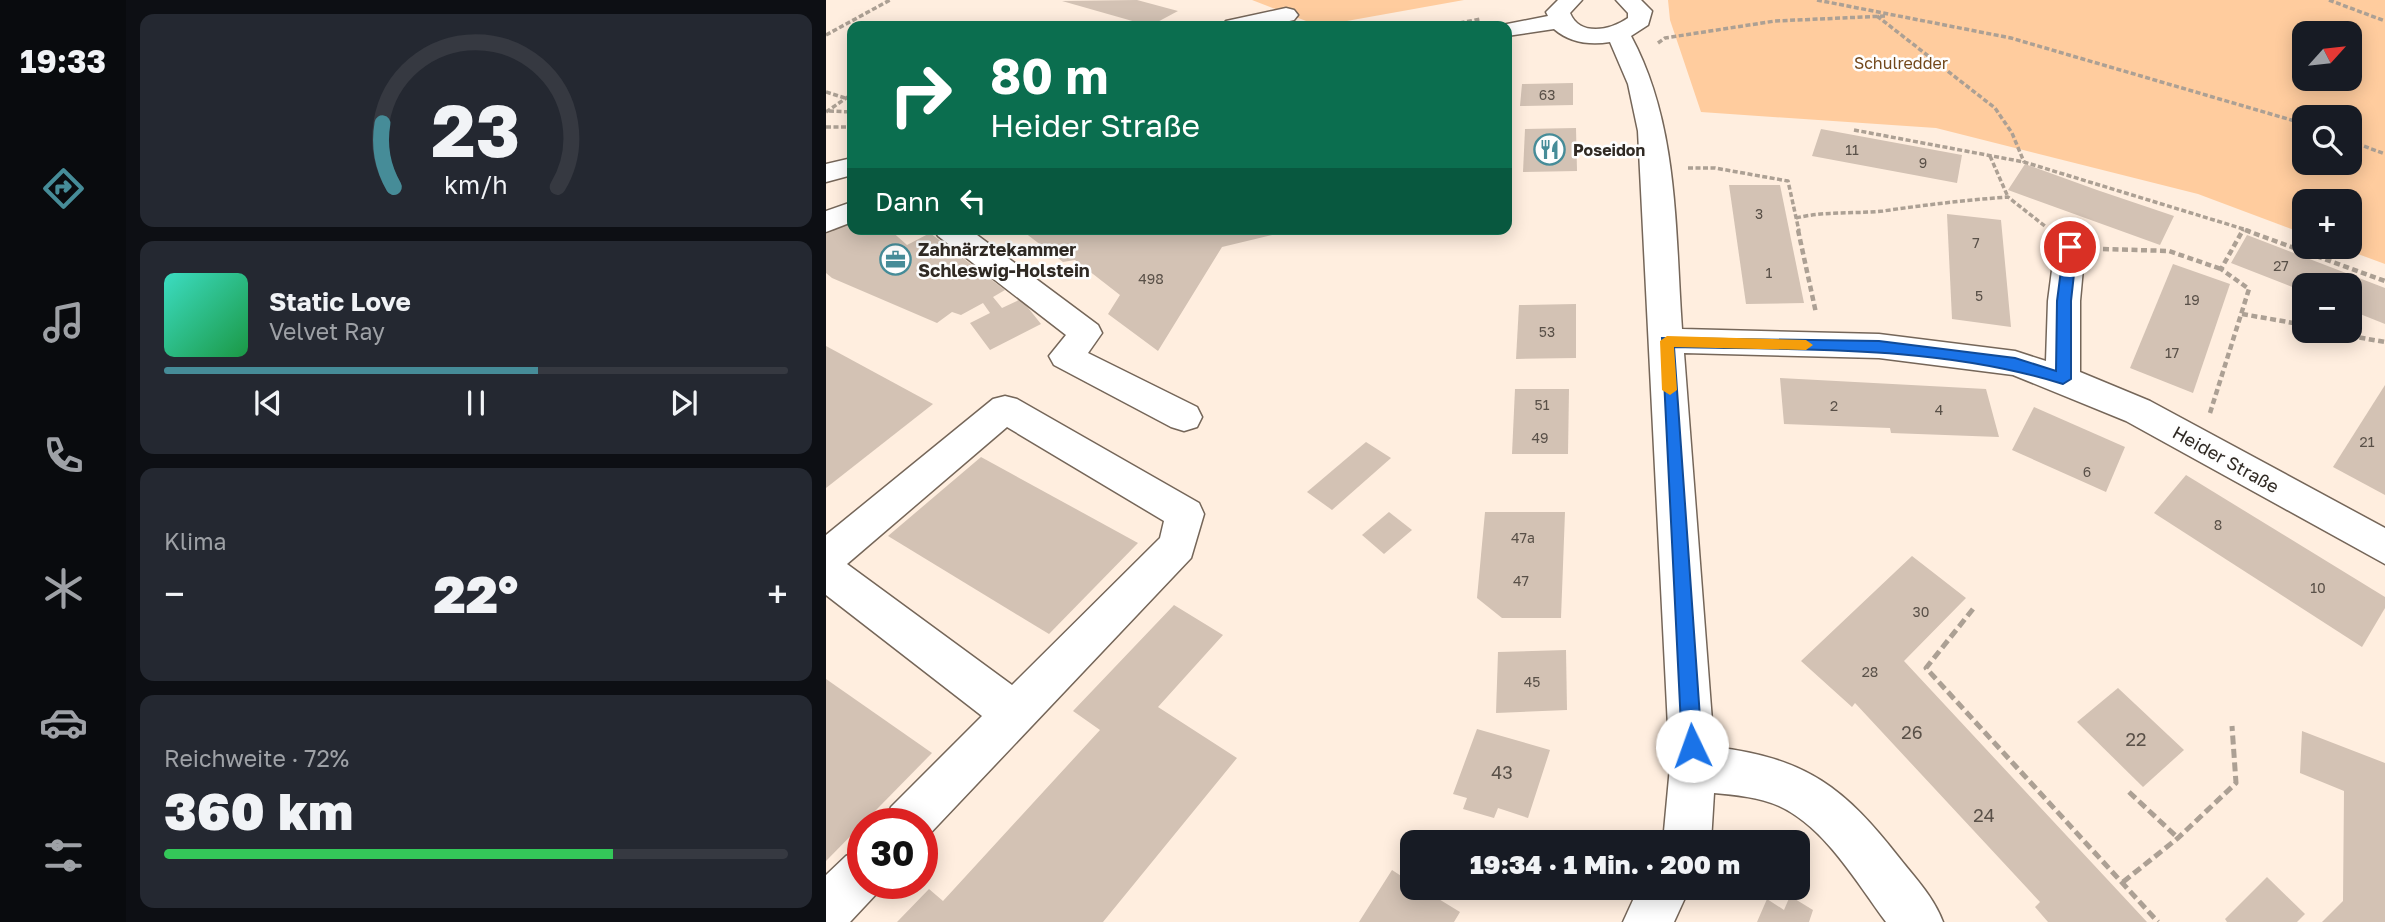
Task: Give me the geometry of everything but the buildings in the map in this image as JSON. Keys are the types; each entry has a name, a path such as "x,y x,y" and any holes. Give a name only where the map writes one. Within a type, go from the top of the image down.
{"street":[{"path":"1571,0 1558,12 1559,21 1568,29 1582,34 1618,34 1632,28 1640,20 1640,11 1627,0"},
{"path":"1258,21 1286,15"},
{"path":"1512,28 1559,21"},
{"path":"1618,34 1637,69 1649,104 1656,168 1693,767 1688,830"},
{"path":"826,153 847,149"},
{"path":"826,173 847,167"},
{"path":"826,222 847,213"},
{"path":"957,235 1086,333 1066,356 1184,417"},
{"path":"2063,379 2064,301 2070,247"},
{"name":"Heider Straße","path":"1667,341 1879,346 2015,363 2063,379 2138,411 2385,547"},
{"path":"826,558 1005,409 1185,514 1177,546 923,808"},
{"path":"826,572 1014,713"},
{"path":"1693,767 1730,771 1797,790 1828,811 1918,922"},
{"path":"826,911 847,889"},
{"path":"1648,922 1659,900"}],"path":[{"path":"853,21 890,0"},
{"path":"1817,0 2011,37 2292,120"},
{"path":"2329,0 2385,21"},
{"path":"1665,38 1743,23 1821,14 1901,16"},
{"path":"1876,15 1995,108 2012,133 2024,162"},
{"path":"826,36 847,24"},
{"path":"826,92 846,98"},
{"path":"826,111 846,98"},
{"path":"826,111 847,112"},
{"path":"826,127 847,127"},
{"path":"1854,130 2024,162 2243,229 2385,281"},
{"path":"2362,145 2385,154"},
{"path":"1989,155 2008,197 2070,247 2169,251 2221,269 2249,289 2200,443"},
{"path":"1656,168 1714,168 1788,181 1823,345"},
{"path":"1796,218 1821,212 1880,211 1945,201 2008,197"},
{"path":"2221,269 2243,229"},
{"path":"2242,314 2292,323"},
{"path":"2362,338 2385,342"},
{"path":"1972,610 1926,668 2158,922"},
{"path":"2123,881 2178,838 2236,783 2232,726"},
{"path":"2129,792 2178,838"}],"green space":[{"path":"1252,0 1464,0 1347,21 1306,21"},
{"name":"Schulredder","path":"1668,0 2385,0 2385,264 2362,256 2362,189 2292,189 2292,229 2198,194 1936,128 1701,112 1670,20"}],"slow traffic":[{"path":"1670,390 1667,341 1806,345"}],"place":[{"name":"Poseidon","path":"1550,150"},
{"name":"Zahnärztekammer Schleswig-Holstein","path":"895,259"}],"route":[{"path":"1692,746 1667,341 1879,346 2015,363 2063,379 2064,301 2070,247"}]}
